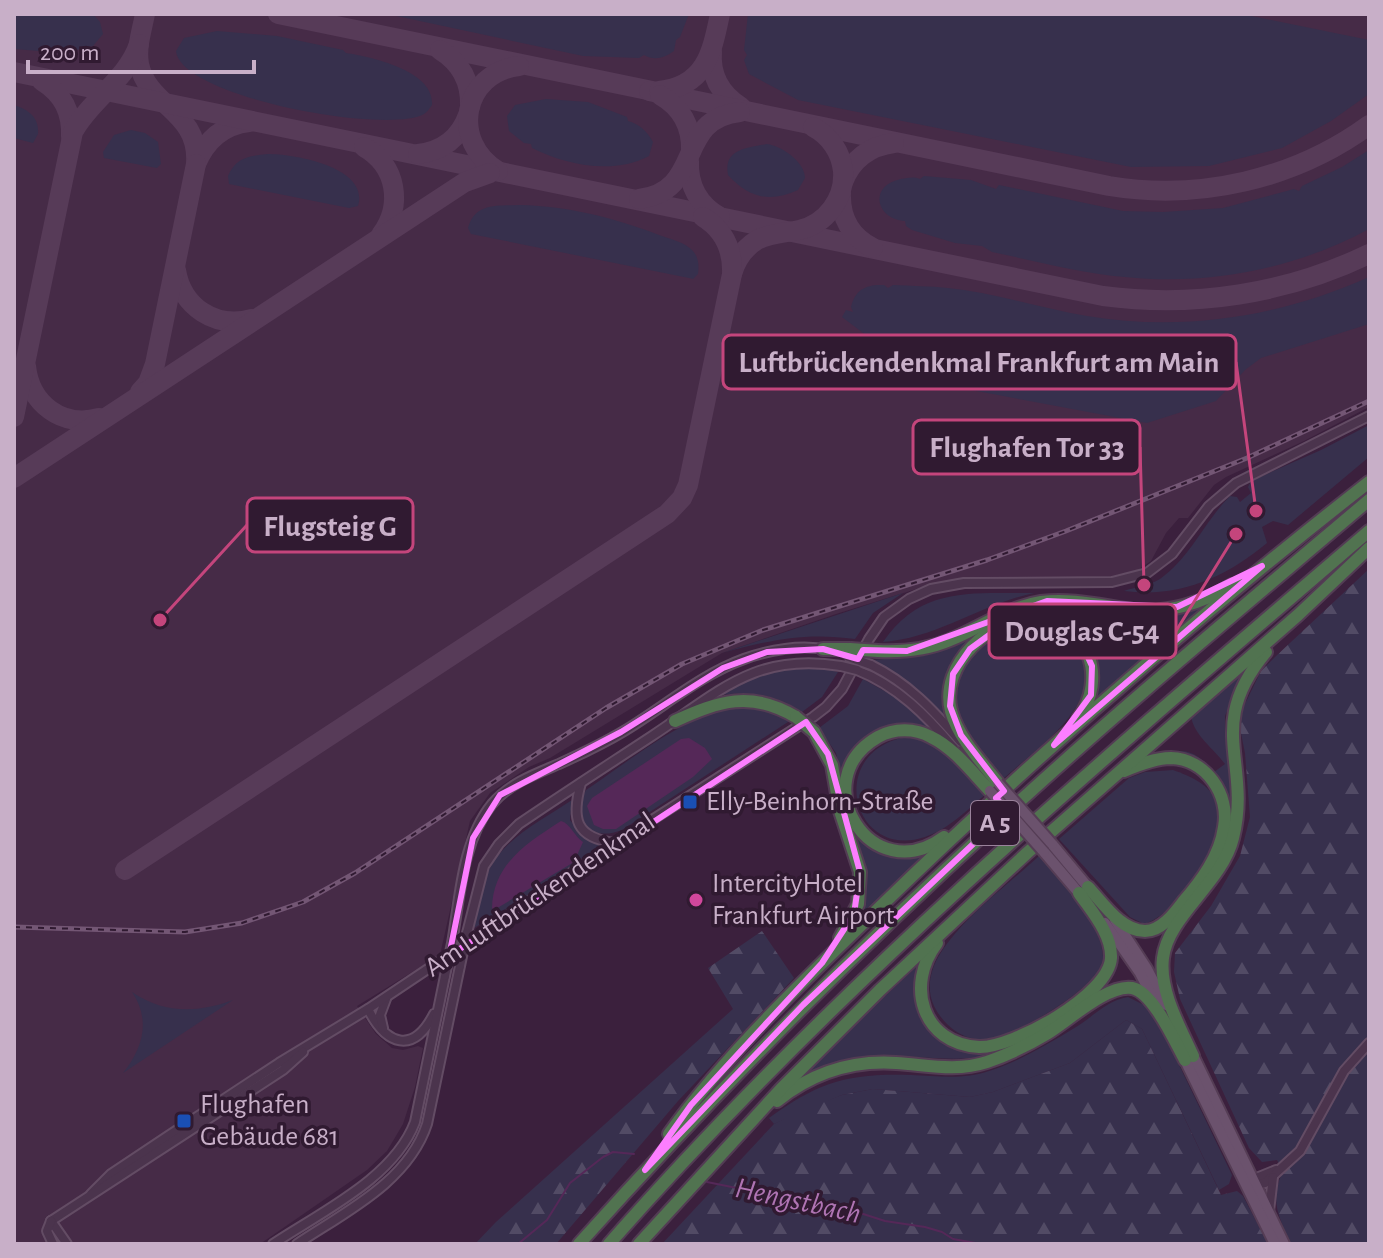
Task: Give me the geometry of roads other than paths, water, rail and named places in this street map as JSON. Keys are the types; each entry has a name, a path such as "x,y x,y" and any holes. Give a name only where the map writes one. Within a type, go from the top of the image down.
{"highway":[{"path":"992,793 940,742 926,734 907,730 883,735 865,746 850,769 846,788 850,815 863,834 879,846 897,851 916,851 933,845 1262,566 1369,482"},
{"name":"A 5","path":"579,1244 645,1170 803,1005 995,823 1166,672 1369,500"},
{"name":"A 5","path":"609,1244 736,1105 935,913 1081,778 1369,531"},
{"path":"639,1244 813,1056 957,917 1369,548"},
{"path":"823,649 848,652 907,651 948,641 1005,613 1039,602 1075,602 1148,611 1177,607 1225,590 1262,566"},
{"path":"1189,1058 1162,975 1164,950 1174,929 1220,867 1232,843 1237,808 1231,727 1241,688 1259,660 1311,603"},
{"path":"992,793 961,735 949,696 950,681 960,661 974,645 996,630 1029,619 1044,619 1067,629 1087,652 1093,671 1090,699 1083,712 1054,745"},
{"path":"675,721 723,701 737,700 763,703 796,717 814,732 832,765 840,811 857,861 861,885 854,914 822,963"},
{"path":"1084,890 1130,928 1153,930 1170,917 1192,892 1213,860 1223,833 1225,809 1220,793 1208,775 1193,763 1166,758 1114,775"},
{"path":"645,1170 691,1105 822,963 992,793"},
{"path":"957,917 931,950 923,968 920,985 923,1005 937,1028 953,1040 979,1047 994,1045 1012,1040 1043,1024 1087,994 1106,973 1111,959 1108,939 1084,890"},
{"path":"750,1123 792,1090 818,1075 845,1065 897,1063 954,1068 995,1059 1024,1046 1106,994 1121,989 1135,989 1147,997 1189,1058"}],"main road":[{"path":"992,793 1048,848 1084,890 1140,973 1189,1058 1284,1244"},
{"path":"1252,1182 1275,1244"}],"street":[{"name":"Am Luftbrückendenkmal","path":"51,1221 91,1194 121,1167 279,1063 307,1049 389,996 616,843 826,707 842,689 884,617 909,599 931,589 956,584 1112,582 1147,573 1172,554 1209,506 1236,483 1369,416"},
{"path":"273,1244 370,1179 402,1147 415,1122 473,838 500,795 530,776 621,732 723,668 767,652 823,649"},
{"path":"848,652 868,669"},
{"path":"297,1244 379,1189 400,1169 422,1138 479,878 493,852 519,824 675,721 712,692 750,673 795,663 868,669 896,678 919,696 992,793"},
{"path":"582,782 575,814 580,827 590,837 616,843"},
{"path":"387,1035 380,1015 389,996"},
{"path":"368,1009 378,1027 387,1035 403,1041 418,1037 428,1027 439,1003"},
{"path":"1252,1182 1273,1177 1307,1141 1344,1071 1369,1043"},
{"path":"1252,1182 1281,1168"},
{"path":"1269,1212 1273,1177"},
{"path":"51,1221 47,1231 53,1244"},
{"path":"51,1221 67,1244"}],"waterway":[{"path":"518,1244 547,1220 570,1183 603,1157 613,1152 634,1154"},
{"name":"Hengstbach","path":"707,1182 925,1227 953,1239 981,1244"}],"railway":[{"path":"14,927 185,932 242,923 303,902 355,873 606,708 682,664 763,630 987,560 1066,531 1247,458 1369,401"}],"place":[{"name":"Luftbrückendenkmal Frankfurt am Main","path":"1256,511"},
{"name":"Douglas C-54","path":"1236,534"},
{"name":"Flughafen Tor 33","path":"1144,585"},
{"name":"Flugsteig G","path":"160,620"},
{"name":"Elly-Beinhorn-Straße","path":"690,802"},
{"name":"IntercityHotel Frankfurt Airport","path":"696,900"},
{"name":"Flughafen Gebäude 681","path":"184,1121"}]}
